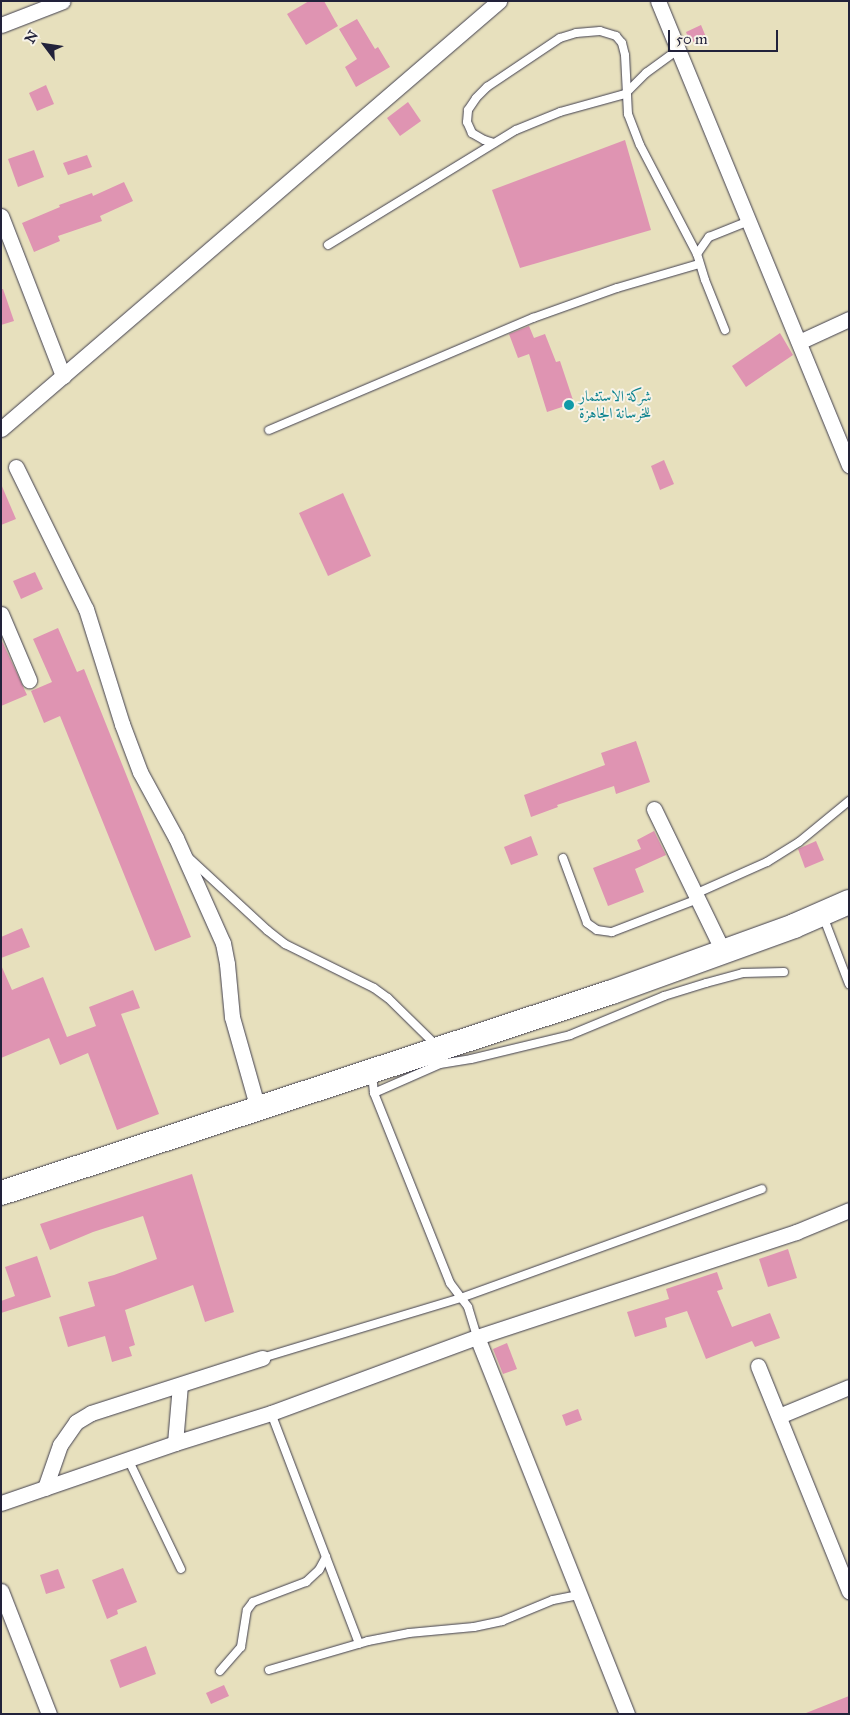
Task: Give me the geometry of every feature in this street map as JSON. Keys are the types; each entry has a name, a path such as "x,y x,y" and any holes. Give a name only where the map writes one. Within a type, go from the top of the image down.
{"main road":[{"path":"1,1193 258,1109 373,1082 439,1048 612,992 794,926 849,902"}],"street":[{"path":"1,25 63,1"},
{"path":"1,429 499,1"},
{"path":"658,1 849,465"},
{"path":"1,216 63,376"},
{"path":"799,342 849,319"},
{"path":"16,467 86,609 122,724 140,772 182,851 223,943 232,1017 258,1109"},
{"path":"1,614 28,680"},
{"path":"654,809 723,951"},
{"path":"1,1503 175,1443 271,1413 477,1337 796,1232 849,1210"},
{"path":"477,1337 627,1714"},
{"path":"45,1488 60,1445 76,1422 91,1413 262,1358"},
{"path":"758,1366 844,1567 849,1591"},
{"path":"175,1443 180,1384"},
{"path":"778,1416 849,1387"},
{"path":"1,1591 48,1714"}],"lane":[{"path":"494,143 472,133 467,122 468,110 476,98 494,82 560,38 576,33 600,31 616,36 622,43 625,55 625,94 628,114 640,145 697,254 698,264 725,330"},
{"path":"328,245 494,143 535,121 625,94 646,73 678,50"},
{"path":"697,254 709,237 749,221"},
{"path":"269,430 533,318 617,288 698,264"},
{"path":"563,858 587,923 596,930 612,932 697,896 767,862 799,842 849,802"},
{"path":"182,851 267,930 285,944 374,988 388,998 439,1048"},
{"path":"822,914 849,984"},
{"path":"477,1337 468,1307 450,1283 373,1082 440,1064 470,1059 577,1033 664,996 743,973 784,972"},
{"path":"262,1358 461,1298 762,1189"},
{"path":"271,1413 360,1644"},
{"path":"128,1459 181,1570"},
{"path":"220,1671 241,1647 247,1610 253,1602 306,1582 319,1570 326,1557"},
{"path":"269,1670 360,1644 409,1633 474,1627 502,1621 553,1600 579,1595"}],"building":[{"path":"309,1 324,1 338,26 306,45 287,14"},
{"path":"357,19 375,49 378,47 390,67 356,87 345,67 357,59 339,29"},
{"path":"701,25 706,37 690,43 686,32"},
{"path":"46,85 54,104 37,111 29,93"},
{"path":"408,102 421,121 400,136 387,118"},
{"path":"625,140 651,230 520,268 492,190"},
{"path":"34,150 44,177 18,187 8,159"},
{"path":"87,155 92,167 68,175 63,163"},
{"path":"124,182 133,201 100,216 102,221 58,236 60,241 34,252 22,223 60,207 59,205 92,193 93,196"},
{"path":"1,289 3,289 14,321 1,325"},
{"path":"529,326 534,338 545,334 556,362 560,361 574,403 547,412 529,354 518,358 509,334"},
{"path":"780,333 793,355 746,387 732,366"},
{"path":"664,460 674,484 660,490 651,466"},
{"path":"1,484 16,519 1,525"},
{"path":"343,493 371,556 328,576 299,513"},
{"path":"35,572 43,589 21,599 13,581"},
{"path":"58,628 77,672 84,669 191,937 155,951 60,716 44,723 31,691 52,682 33,639"},
{"path":"1,639 27,695 1,706"},
{"path":"636,741 650,782 616,794 614,786 557,805 558,807 531,817 524,795 605,765 601,753"},
{"path":"654,831 666,855 635,869 644,892 608,906 593,868 641,849 637,840"},
{"path":"531,836 538,855 511,865 504,847"},
{"path":"816,841 824,860 805,868 798,849"},
{"path":"22,928 30,947 1,958 1,937"},
{"path":"1,965 12,990 43,977 67,1037 96,1026 89,1007 133,990 140,1008 121,1014 159,1114 117,1130 88,1053 60,1065 49,1038 1,1058"},
{"path":"192,1174 234,1312 205,1322 193,1285 125,1310 135,1345 129,1347 132,1356 112,1362 105,1336 68,1347 59,1317 95,1306 88,1282 114,1275 157,1259 143,1216 93,1232 50,1250 40,1224"},
{"path":"788,1249 797,1278 768,1287 759,1259"},
{"path":"37,1256 51,1297 1,1313 1,1301 15,1296 5,1267"},
{"path":"717,1272 723,1289 717,1291 732,1327 770,1313 780,1338 755,1347 752,1341 706,1359 687,1311 665,1318 667,1327 635,1337 627,1312 669,1299 666,1289"},
{"path":"507,1343 517,1369 503,1374 493,1349"},
{"path":"578,1409 582,1420 566,1426 562,1415"},
{"path":"123,1568 137,1602 117,1610 118,1614 107,1619 92,1580"},
{"path":"58,1569 65,1588 46,1594 40,1575"},
{"path":"146,1646 156,1674 120,1688 110,1660"},
{"path":"224,1685 229,1696 211,1704 206,1693"},
{"path":"849,1696 849,1714 806,1713"}],"place":[{"name":"شركة الاستثمار للخرسانة الجاهزة","path":"569,405"}]}
